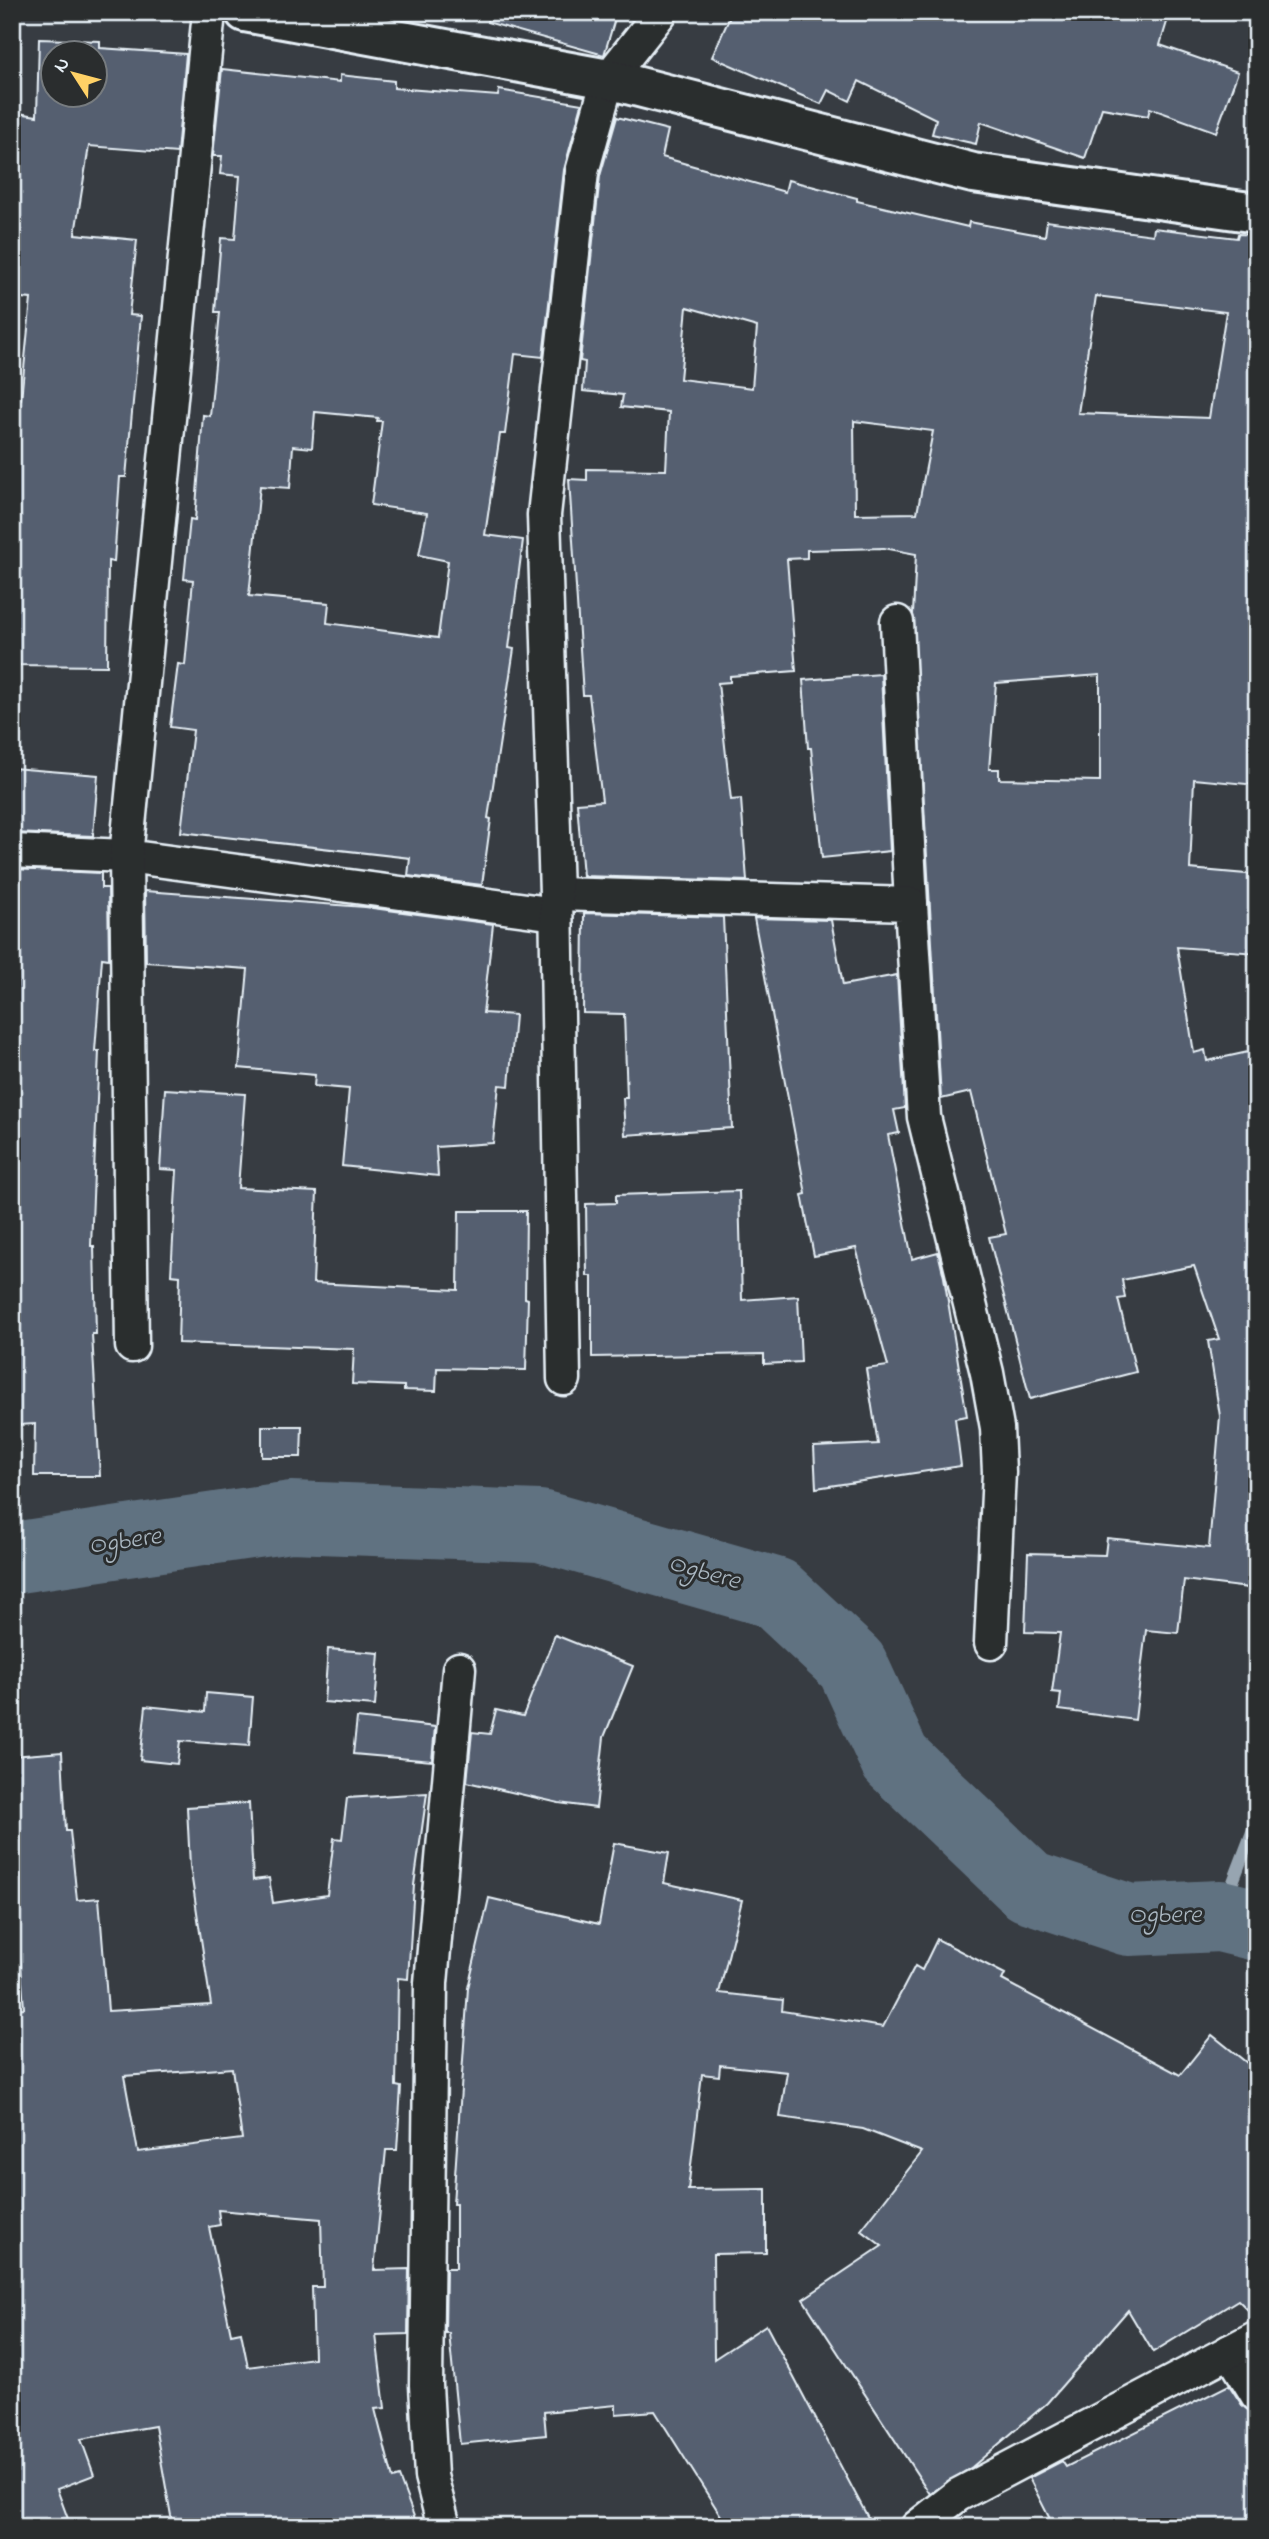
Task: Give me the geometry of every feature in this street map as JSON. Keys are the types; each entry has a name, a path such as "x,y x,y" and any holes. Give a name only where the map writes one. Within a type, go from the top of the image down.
{"street":[{"path":"132,1346 126,856 209,12"},
{"path":"245,12 608,79 973,173 1257,214"},
{"path":"564,1379 556,904 544,514 582,172 608,79 660,12"},
{"path":"897,622 924,1117 988,1373 997,1428 999,1472 991,1643"},
{"path":"12,850 126,856 556,904 911,904"},
{"path":"444,2527 431,2476 426,2385 431,1983 459,1669"},
{"path":"917,2527 958,2495 1243,2344 1257,2395"}],"building":[{"path":"488,12 617,12 604,55 487,22"},
{"path":"732,12 1170,12 1160,45 1238,72 1216,132 1150,108 1148,116 1102,108 1085,158 981,122 976,144 932,134 936,119 859,81 850,101 828,90 821,104 712,57"},
{"path":"108,49 186,54 177,153 89,146 75,234 137,240 129,315 141,316 126,477 120,477 114,562 108,561 107,666 12,665 12,398 21,399 31,299 12,297 12,112 37,116 38,78 38,108 108,108"},
{"path":"222,69 340,82 340,75 394,81 394,88 498,96 499,90 582,104 564,170 543,357 515,354 505,434 500,434 485,535 523,540 509,648 514,649 488,818 491,819 482,885 408,876 410,858 181,832 193,730 170,727 178,664 185,665 193,580 184,579 190,519 195,520 203,415 210,416 220,312 215,312 221,238 235,239 240,176 220,174 222,156 213,156","holes":["315,412 378,418 377,421 382,421 371,505 427,513 419,555 448,561 438,638 327,623 329,603 249,596 260,486 290,488 293,446 312,448"]},
{"path":"617,117 668,130 662,157 785,192 788,180 857,198 857,201 968,227 969,222 1045,236 1047,221 1153,235 1154,228 1237,238 1238,234 1257,235 1257,785 1194,779 1190,869 1257,875 1257,953 1177,947 1194,1053 1205,1050 1207,1061 1257,1050 1257,1168 1249,1170 1257,1214 1257,1589 1184,1580 1178,1633 1146,1630 1135,1720 1059,1710 1061,1693 1052,1692 1060,1633 1025,1632 1028,1553 1105,1555 1107,1538 1209,1548 1220,1416 1208,1341 1219,1339 1194,1266 1122,1280 1125,1298 1118,1299 1136,1372 1030,1399 989,1237 1006,1234 971,1092 941,1099 913,614 916,554 884,548 807,550 807,558 787,559 796,671 730,676 730,682 718,683 731,800 741,799 747,881 583,876 577,803 602,801 589,695 583,695 569,479 587,480 587,469 666,470 669,412 621,407 623,395 583,391 585,362 580,361 600,176","holes":["1096,296 1226,312 1209,418 1078,413","687,307 757,327 752,388 680,379","854,421 933,431 917,513 855,514","1100,675 1100,781 999,779 999,769 989,769 996,683"]},
{"path":"881,674 890,851 822,858 811,748 808,748 803,680"},
{"path":"12,768 98,775 93,836 12,833"},
{"path":"12,869 101,873 101,888 108,888 109,959 102,958 95,1051 99,1051 91,1246 94,1246 96,1334 92,1334 100,1476 34,1476 35,1424 18,1425 16,1398 12,1398 12,1161 16,1161 18,1077 12,1077 18,965 12,965"},
{"path":"145,891 365,907 493,924 483,1013 515,1015 509,1086 499,1085 493,1143 436,1147 438,1176 342,1166 349,1089 314,1086 315,1075 239,1068 248,969 146,962"},
{"path":"584,913 723,917 732,1128 625,1135 623,1098 627,1098 624,1014 583,1013"},
{"path":"754,918 831,920 843,985 897,975 905,1108 894,1110 899,1133 888,1135 912,1259 938,1252 944,1277 967,1416 955,1418 961,1466 816,1488 814,1447 878,1444 866,1369 888,1366 856,1248 814,1256 802,1195 806,1194"},
{"path":"165,1089 245,1094 238,1188 317,1192 313,1283 458,1290 459,1211 526,1211 526,1370 437,1368 436,1391 404,1390 404,1386 352,1384 354,1349 178,1343 180,1276 171,1275 177,1170 160,1169"},
{"path":"739,1191 742,1300 798,1296 801,1362 764,1364 764,1354 592,1357 592,1276 587,1276 586,1204 616,1203 616,1195"},
{"path":"262,1426 302,1426 301,1457 262,1457"},
{"path":"555,1635 633,1666 604,1737 596,1808 559,1803 467,1782 472,1732 490,1734 496,1710 523,1716"},
{"path":"328,1649 379,1653 375,1706 324,1702"},
{"path":"206,1693 253,1697 249,1746 180,1741 177,1764 140,1760 146,1706 205,1712"},
{"path":"357,1718 435,1727 432,1761 353,1754"},
{"path":"62,1752 66,1831 70,1831 77,1900 99,1898 108,2011 211,2005 190,1866 187,1807 249,1803 253,1880 269,1878 273,1903 327,1895 334,1838 342,1839 347,1798 427,1793 414,1885 408,1979 398,1978 396,2086 401,2087 397,2150 386,2150 374,2270 409,2269 408,2334 376,2335 385,2408 375,2409 393,2479 399,2477 418,2527 173,2527 155,2426 81,2439 94,2475 57,2489 71,2527 12,2527 12,2009 24,2008 16,1902 12,1902 12,1756","holes":["232,2068 242,2139 138,2152 124,2076","218,2210 321,2219 323,2287 312,2287 314,2358 248,2367 241,2332 231,2334 209,2227 220,2225"]},
{"path":"614,1843 669,1853 664,1883 742,1900 719,1993 783,2000 782,2011 883,2027 915,1966 922,1970 937,1939 1005,1974 1002,1980 1180,2075 1212,2035 1257,2071 1257,2319 1238,2300 1153,2352 1128,2310 1047,2403 972,2467 930,2494 803,2299 882,2246 861,2230 922,2152 863,2129 780,2117 787,2072 720,2065 719,2076 702,2074 688,2190 766,2189 766,2253 713,2254 714,2359 766,2325 873,2527 728,2527 655,2411 616,2414 616,2405 544,2412 546,2435 460,2444 449,2333 445,2333 446,2268 456,2268 456,2204 453,2204 468,1988 489,1898 599,1924"},
{"path":"1229,2385 1242,2405 1257,2413 1257,2527 1054,2527 1029,2478 1062,2461 1066,2467"}],"waterway":[{"name":"Ogbere","path":"12,1558 291,1517 540,1526 775,1593 852,1665 895,1759 1029,1887 1129,1920 1220,1916 1257,1925"},
{"path":"1220,1916 1257,1819"}]}
